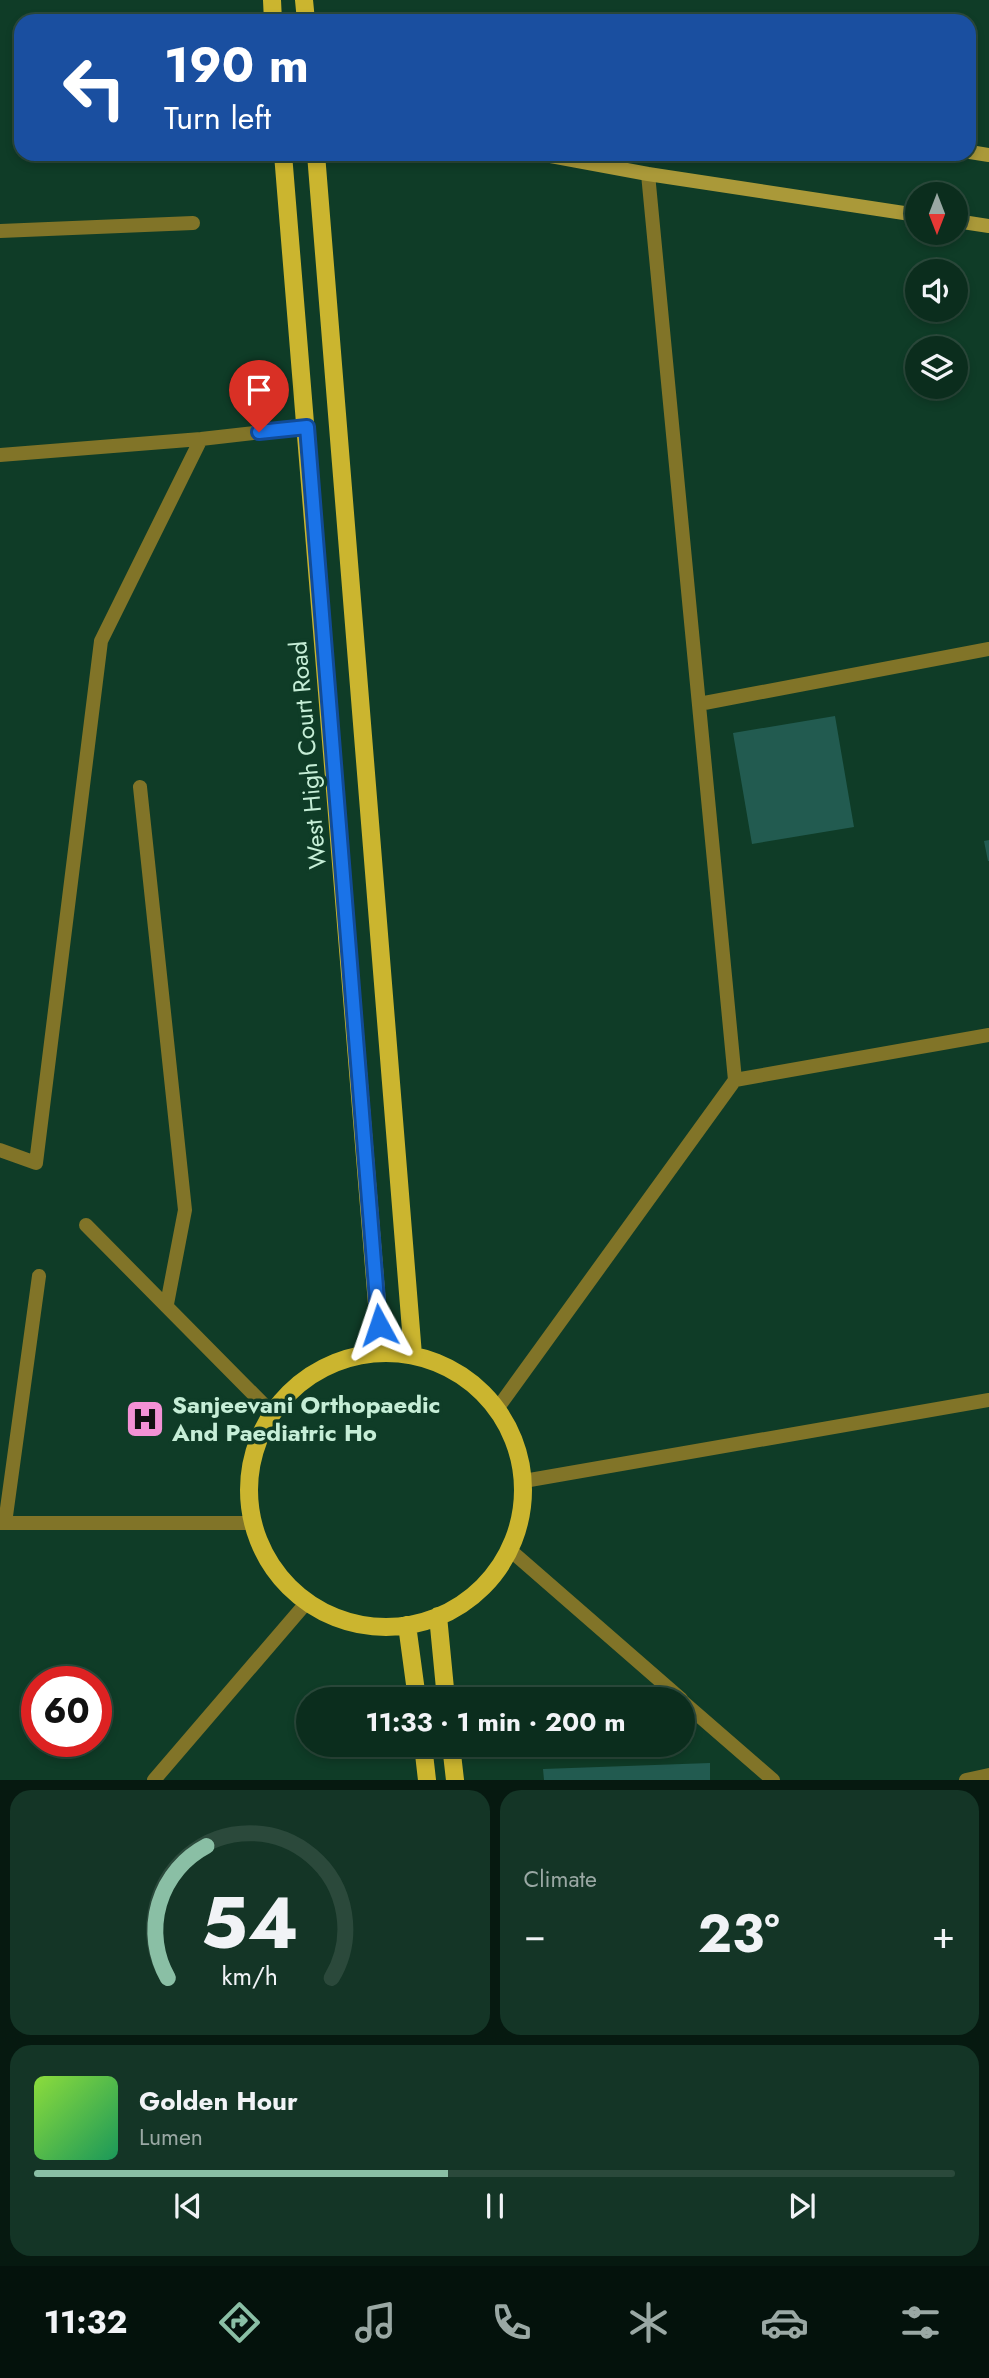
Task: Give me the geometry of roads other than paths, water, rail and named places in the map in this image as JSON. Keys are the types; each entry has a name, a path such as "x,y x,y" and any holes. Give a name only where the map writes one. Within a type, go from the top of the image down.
{"main road":[{"name":"West High Court Road","path":"284,161 381,1353"},
{"path":"317,161 413,1355"},
{"path":"381,1353 413,1355 445,1366 474,1385 497,1409 516,1443 524,1481 521,1516 510,1550 491,1578 467,1600 438,1616 407,1625 372,1626 350,1621 338,1618 307,1602 283,1580 264,1554 253,1524 248,1485 255,1448 272,1413 301,1381 338,1361 381,1353"},
{"path":"438,1616 445,1687"},
{"path":"407,1625 415,1687"},
{"path":"425,1757 428,1780"},
{"path":"452,1757 455,1780"}],"street":[{"path":"578,161 905,213"},
{"path":"497,1409 735,1080 648,174"},
{"path":"0,231 193,223"},
{"path":"968,223 989,226"},
{"path":"0,455 201,439 307,427"},
{"path":"0,1150 36,1163 102,641 201,439"},
{"path":"699,704 989,649"},
{"path":"140,787 185,1210 167,1304"},
{"path":"735,1080 989,1035"},
{"path":"86,1225 272,1413"},
{"path":"39,1276 3,1524 253,1524"},
{"path":"524,1481 989,1400"},
{"path":"510,1550 667,1687"},
{"path":"154,1780 307,1602"},
{"path":"695,1711 773,1780"},
{"path":"966,1780 989,1775"}],"place":[{"name":"Sanjeevani Orthopaedic And Paediatric Ho","path":"145,1419"}]}
